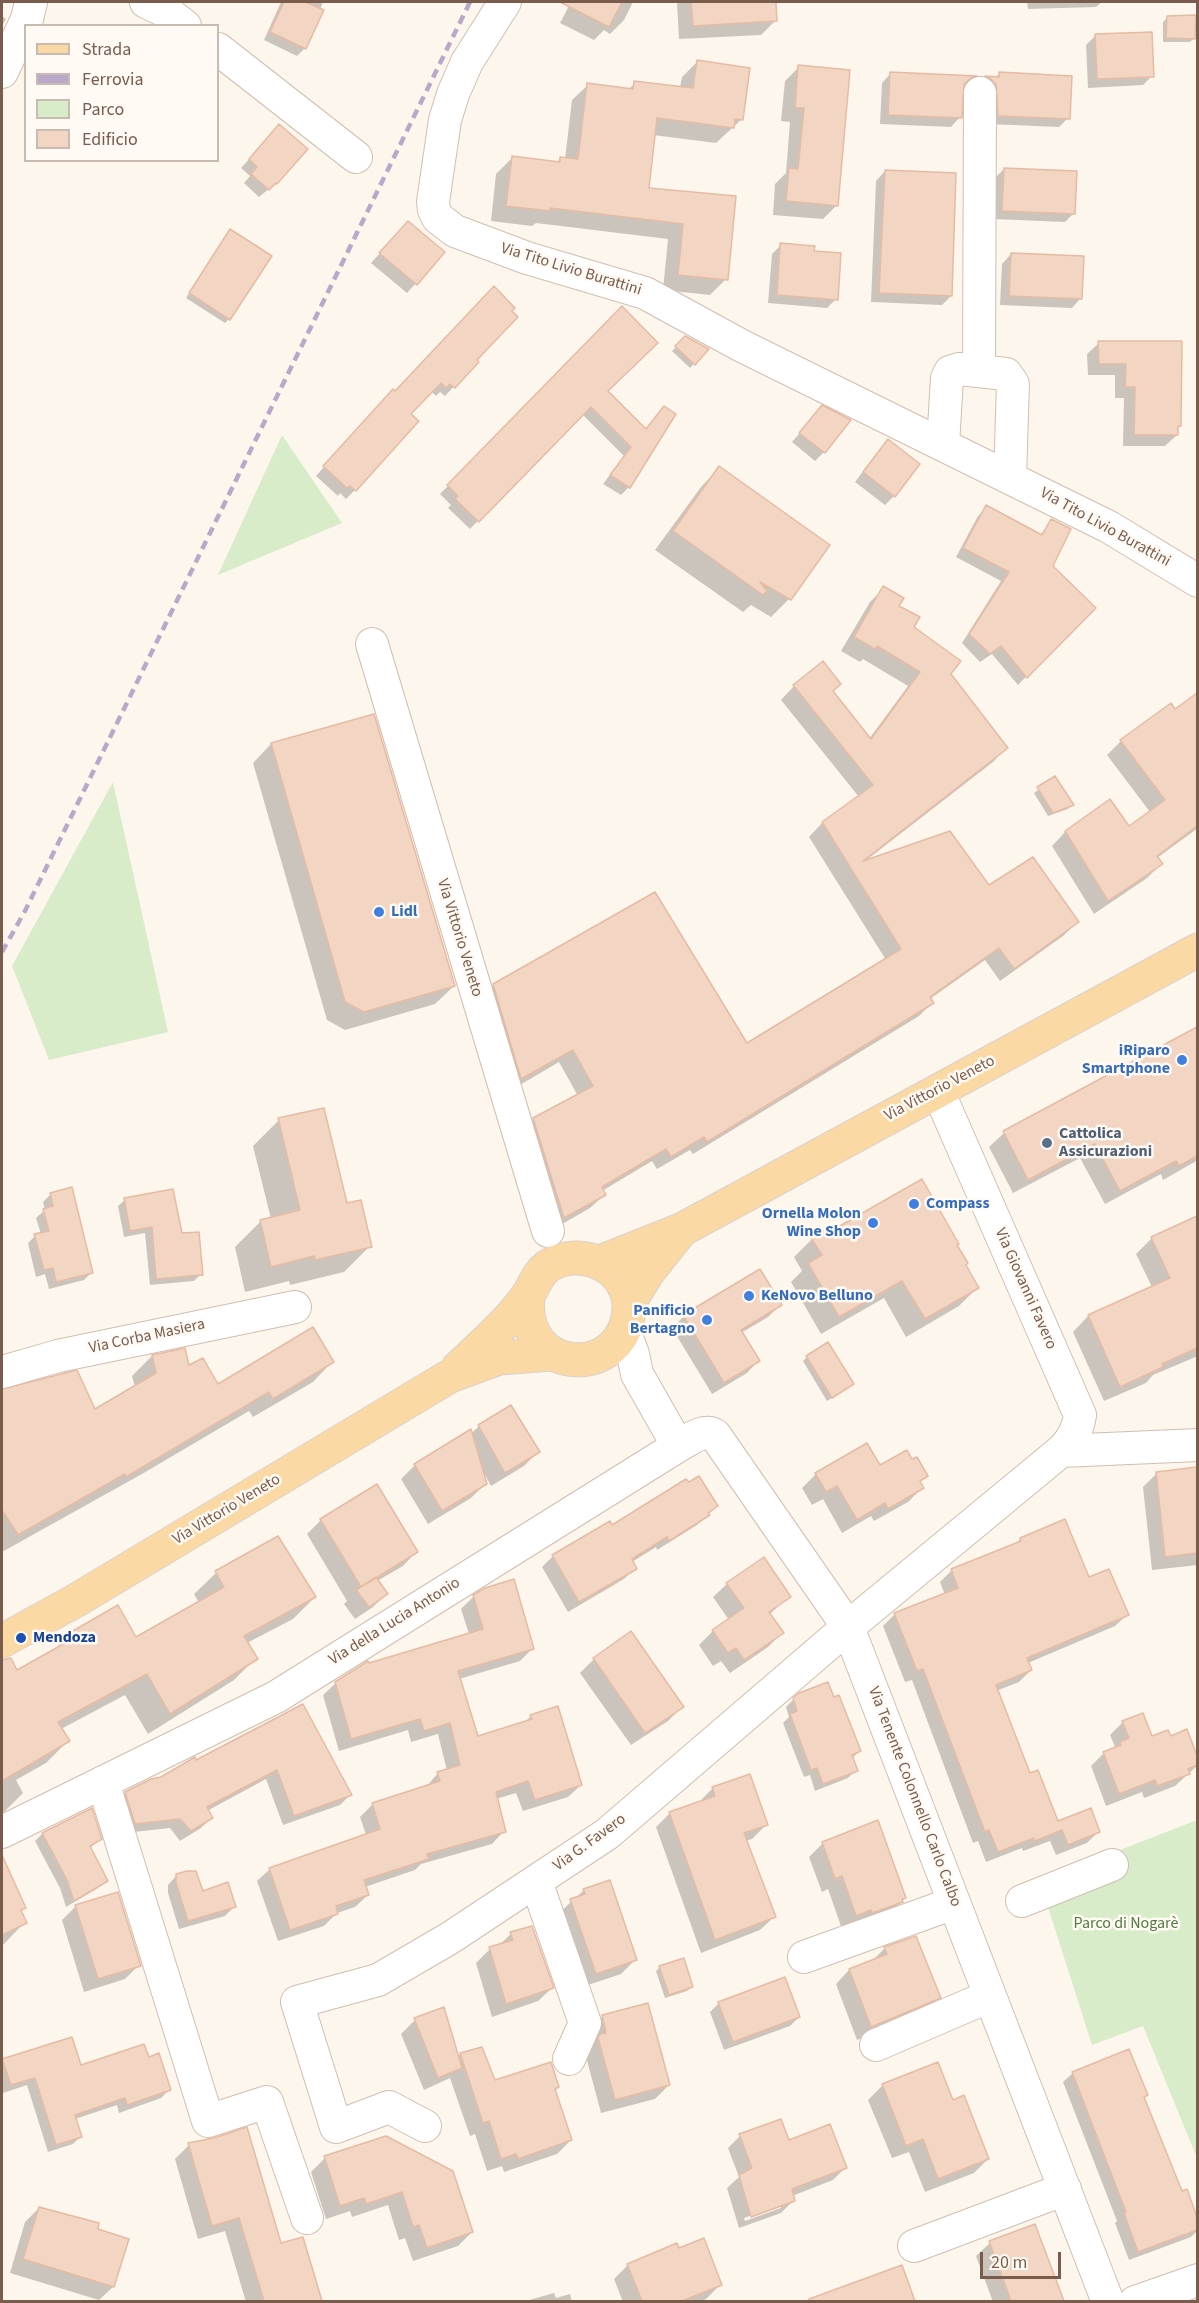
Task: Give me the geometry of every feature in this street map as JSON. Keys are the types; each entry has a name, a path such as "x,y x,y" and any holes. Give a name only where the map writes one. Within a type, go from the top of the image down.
{"main road":[{"name":"Via Vittorio Veneto","path":"450,1376 528,1295 536,1278 549,1266 565,1259 583,1257 600,1262 683,1229 1197,950"},
{"name":"Via Vittorio Veneto","path":"2,1641 75,1601 450,1376 499,1358 552,1354 567,1359 584,1360 599,1356 613,1347 648,1272 683,1229"},
{"path":"600,1262 615,1273 625,1287 627,1316"},
{"path":"528,1295 526,1312 531,1330 539,1344 552,1354"}],"street":[{"path":"25,24 31,2"},
{"path":"146,2 167,12 183,24"},
{"name":"Via Tito Livio Burattini","path":"504,2 467,62 448,108 433,194 434,210 438,218 455,231 527,258 645,292 742,346 1108,527 1197,581"},
{"path":"2,72 24,25"},
{"path":"219,51 356,157"},
{"path":"979,370 980,93"},
{"path":"943,445 948,375 956,369 1003,373 1012,381 1010,478"},
{"name":"Via Vittorio Veneto","path":"372,644 548,1231"},
{"name":"Via Giovanni Favero","path":"848,1627 1061,1451 1079,1426 1080,1415 938,1090"},
{"name":"Via Corba Masiera","path":"2,1372 80,1351 295,1307"},
{"path":"627,1316 637,1374 678,1446"},
{"path":"599,1356 637,1374"},
{"name":"Via Tenente Colonnello Carlo Calbo","path":"678,1446 703,1433 710,1432 715,1435 848,1627 1108,2301"},
{"path":"1061,1451 1197,1445"},
{"name":"Via della Lucia Antonio","path":"2,1832 276,1697 678,1446"},
{"name":"Via G. Favero","path":"425,2126 390,2107 336,2127 297,2002 378,1980 450,1938 607,1833 848,1627"},
{"path":"103,1782 208,2121 267,2102 307,2218"},
{"path":"1022,1901 1112,1865"},
{"path":"536,1881 585,2023 569,2059"},
{"path":"804,1957 954,1903"},
{"path":"876,2045 990,1996"},
{"path":"914,2246 1065,2189"},
{"path":"1135,2301 1197,2280"}],"green space":[{"path":"282,435 342,523 218,575"},
{"path":"113,782 168,1032 49,1060 12,966"},
{"name":"Parco di Nogarè","path":"1197,1820 1197,2158 1143,2026 1092,2045 1040,1882 1035,1883"}],"building":[{"path":"284,2 305,2 324,10 306,49 270,32"},
{"path":"560,2 622,2 609,27"},
{"path":"691,2 776,2 777,21 693,26"},
{"path":"1196,15 1195,39 1166,38 1167,16"},
{"path":"1152,32 1154,77 1097,79 1095,34"},
{"path":"697,60 750,68 743,120 735,119 734,128 657,118 649,188 736,196 728,280 678,275 683,224 550,208 550,211 506,206 512,156 560,162 560,157 578,159 587,83 633,89 634,81 693,88"},
{"path":"798,65 850,70 838,206 786,201 789,168 798,169 804,108 795,108"},
{"path":"890,72 977,76 964,84 962,118 888,115"},
{"path":"999,72 1072,76 1070,119 998,116 996,85 985,76 999,77"},
{"path":"279,124 308,149 269,190 251,174 257,167 249,159"},
{"path":"1004,168 1077,171 1075,214 1002,211"},
{"path":"885,170 956,173 952,296 879,293"},
{"path":"408,221 445,252 417,285 379,253"},
{"path":"230,229 272,256 230,320 189,293"},
{"path":"780,243 815,246 814,251 841,253 838,300 777,295"},
{"path":"1011,253 1084,256 1082,299 1009,296"},
{"path":"494,286 515,308 512,311 518,317 477,360 479,362 455,388 450,384 446,388 441,383 411,414 419,421 356,491 350,486 347,488 323,466 393,389 395,391"},
{"path":"622,306 658,343 608,391 646,429 664,406 676,414 630,488 610,475 631,447 591,407 479,522 455,499 458,496 447,485"},
{"path":"685,336 709,349 695,365 675,346"},
{"path":"1098,341 1182,341 1181,426 1178,426 1178,435 1134,435 1135,387 1125,387 1126,364 1099,364"},
{"path":"822,405 851,420 825,453 799,433"},
{"path":"888,439 920,464 895,497 863,472"},
{"path":"719,466 830,545 791,600 760,582 767,591 763,595 673,531"},
{"path":"986,505 1042,535 1051,519 1071,529 1053,566 1096,608 1027,678 1001,646 990,654 969,634 1009,572 963,548"},
{"path":"883,586 904,598 899,606 920,617 914,627 961,661 951,674 1008,748 863,861 950,831 989,885 1033,857 1079,922 1014,969 999,948 930,997 934,1003 707,1142 704,1137 671,1157 666,1149 602,1187 606,1195 564,1218 533,1118 593,1086 573,1050 521,1079 493,984 655,892 747,1043 901,949 822,822 873,785 793,685 823,661 841,684 833,691 871,739 920,672 877,646 875,649 854,637"},
{"path":"1197,693 1197,826 1157,856 1163,864 1108,901 1065,831 1110,799 1129,826 1165,800 1120,740 1171,703 1175,709"},
{"path":"374,714 455,986 364,1012 345,1002 271,743"},
{"path":"1055,776 1074,805 1053,813 1037,787"},
{"path":"1197,1027 1197,1156 1179,1166 1176,1161 1120,1191 1095,1144 1028,1180 1003,1131"},
{"path":"324,1108 347,1203 361,1200 372,1247 315,1260 314,1256 271,1267 260,1220 300,1210 278,1118"},
{"path":"922,1179 959,1244 957,1245 968,1263 966,1265 979,1288 925,1319 902,1281 839,1317 808,1263 822,1255 811,1238 836,1224 838,1227"},
{"path":"72,1187 93,1273 56,1282 53,1268 44,1270 34,1234 49,1231 43,1209 53,1206 50,1193"},
{"path":"173,1189 182,1233 199,1232 203,1275 156,1279 152,1227 130,1231 124,1198"},
{"path":"1197,1216 1197,1348 1120,1387 1088,1315 1170,1278 1151,1237"},
{"path":"760,1269 782,1305 741,1330 760,1361 724,1383 683,1315"},
{"path":"313,1327 334,1362 273,1399 269,1392 126,1477 125,1474 18,1535 2,1510 2,1389 77,1370 95,1409 156,1373 152,1355 185,1348 189,1365 203,1358 218,1384"},
{"path":"828,1342 854,1384 832,1398 806,1356"},
{"path":"511,1405 540,1452 505,1473 478,1425"},
{"path":"471,1429 487,1484 442,1511 414,1464"},
{"path":"867,1443 880,1465 907,1450 912,1459 917,1457 928,1476 920,1481 924,1488 888,1509 885,1503 857,1520 837,1486 826,1492 815,1473"},
{"path":"1197,1467 1197,1553 1165,1557 1156,1472"},
{"path":"699,1476 718,1506 708,1513 710,1515 669,1541 667,1537 632,1559 637,1569 579,1602 552,1555 610,1521 612,1525 686,1479 689,1482"},
{"path":"377,1484 418,1552 361,1587 320,1519"},
{"path":"1065,1519 1089,1577 1109,1569 1129,1615 1027,1658 1032,1670 996,1685 1030,1773 1038,1770 1058,1821 1091,1808 1100,1832 1068,1845 1062,1830 998,1852 989,1830 985,1832 923,1669 917,1671 894,1613 958,1588 951,1569 1021,1541 1020,1538"},
{"path":"278,1536 316,1597 244,1636 258,1659 170,1714 147,1674 58,1722 70,1741 2,1781 2,1660 11,1658 17,1670 74,1638 71,1632 118,1605 136,1637 224,1587 215,1571"},
{"path":"764,1557 791,1597 769,1612 784,1633 744,1660 736,1648 728,1653 712,1630 744,1608 726,1583"},
{"path":"376,1577 388,1594 369,1607 356,1590"},
{"path":"514,1579 534,1649 458,1671 478,1736 532,1719 530,1715 558,1706 582,1785 535,1800 528,1781 496,1792 506,1832 427,1854 429,1859 364,1880 369,1895 336,1906 338,1914 290,1930 269,1868 380,1829 372,1803 440,1781 437,1772 460,1765 450,1723 424,1731 420,1719 351,1739 335,1682 368,1661 369,1663 483,1629 473,1595 485,1588"},
{"path":"631,1631 684,1707 645,1733 593,1658"},
{"path":"828,1682 834,1697 839,1695 861,1751 852,1755 858,1771 823,1784 817,1768 811,1770 790,1714 797,1711 793,1698 799,1693"},
{"path":"303,1704 352,1795 294,1816 277,1770 207,1807 213,1818 191,1831 180,1819 135,1824 125,1792 151,1779 161,1777 195,1757 196,1760"},
{"path":"1143,1713 1152,1736 1168,1730 1171,1736 1187,1729 1197,1756 1197,1765 1188,1769 1190,1774 1157,1786 1155,1780 1119,1794 1103,1752 1121,1745 1120,1742 1129,1738 1122,1721"},
{"path":"750,1774 768,1825 744,1833 776,1917 715,1940 669,1812 715,1796 712,1787"},
{"path":"92,1808 102,1839 90,1846 108,1881 74,1901 67,1880 42,1833"},
{"path":"878,1820 906,1898 902,1899 903,1902 856,1916 842,1876 835,1879 822,1842"},
{"path":"2,1855 26,1908 21,1910 27,1923 2,1935"},
{"path":"196,1871 203,1891 228,1882 236,1907 188,1921 176,1883 176,1874"},
{"path":"610,1880 637,1960 596,1974 570,1899 585,1894 583,1889"},
{"path":"118,1892 141,1966 98,1979 75,1905"},
{"path":"532,1926 554,1988 506,2004 489,1947 513,1940 510,1932"},
{"path":"916,1936 941,1998 871,2027 849,1969 887,1954 884,1947"},
{"path":"684,1958 693,1987 669,1995 659,1966"},
{"path":"785,1977 800,2017 733,2042 718,2002"},
{"path":"648,2003 670,2085 615,2100 598,2038 600,2034 606,2033 602,2015"},
{"path":"444,2007 462,2068 438,2078 414,2018"},
{"path":"72,2037 81,2065 144,2044 149,2057 159,2053 171,2090 127,2105 125,2098 75,2115 82,2137 56,2145 35,2078 11,2085 2,2059"},
{"path":"482,2047 495,2080 551,2062 559,2087 555,2089 572,2140 518,2159 516,2154 501,2159 489,2121 483,2123 460,2053"},
{"path":"1129,2049 1148,2095 1144,2097 1182,2191 1187,2189 1197,2217 1197,2230 1138,2252 1124,2213 1126,2212 1072,2072"},
{"path":"938,2062 953,2100 964,2095 989,2159 938,2179 923,2139 906,2146 882,2084"},
{"path":"781,2119 789,2140 830,2124 847,2168 792,2189 795,2201 751,2217 739,2175 752,2168 739,2134"},
{"path":"247,2127 281,2243 303,2237 322,2301 264,2301 239,2218 212,2226 188,2143 214,2138"},
{"path":"386,2136 453,2171 473,2232 427,2248 419,2225 413,2227 402,2192 366,2204 364,2198 340,2206 324,2156"},
{"path":"39,2207 99,2223 98,2229 129,2239 114,2287 23,2259"},
{"path":"1035,2224 1064,2301 1011,2301 989,2241"},
{"path":"704,2238 722,2285 682,2301 642,2301 627,2264 677,2243 679,2248"},
{"path":"902,2265 915,2301 809,2301 809,2299"}],"railway":[{"path":"2,952 25,911 470,2"}],"place":[{"name":"Lidl","path":"379,912"},
{"name":"iRiparo Smartphone","path":"1182,1060"},
{"name":"Cattolica Assicurazioni","path":"1047,1143"},
{"name":"Compass","path":"914,1204"},
{"name":"Ornella Molon Wine Shop","path":"873,1223"},
{"name":"KeNovo Belluno","path":"749,1296"},
{"name":"Panificio Bertagno","path":"707,1320"},
{"name":"Mendoza","path":"21,1638"}]}
